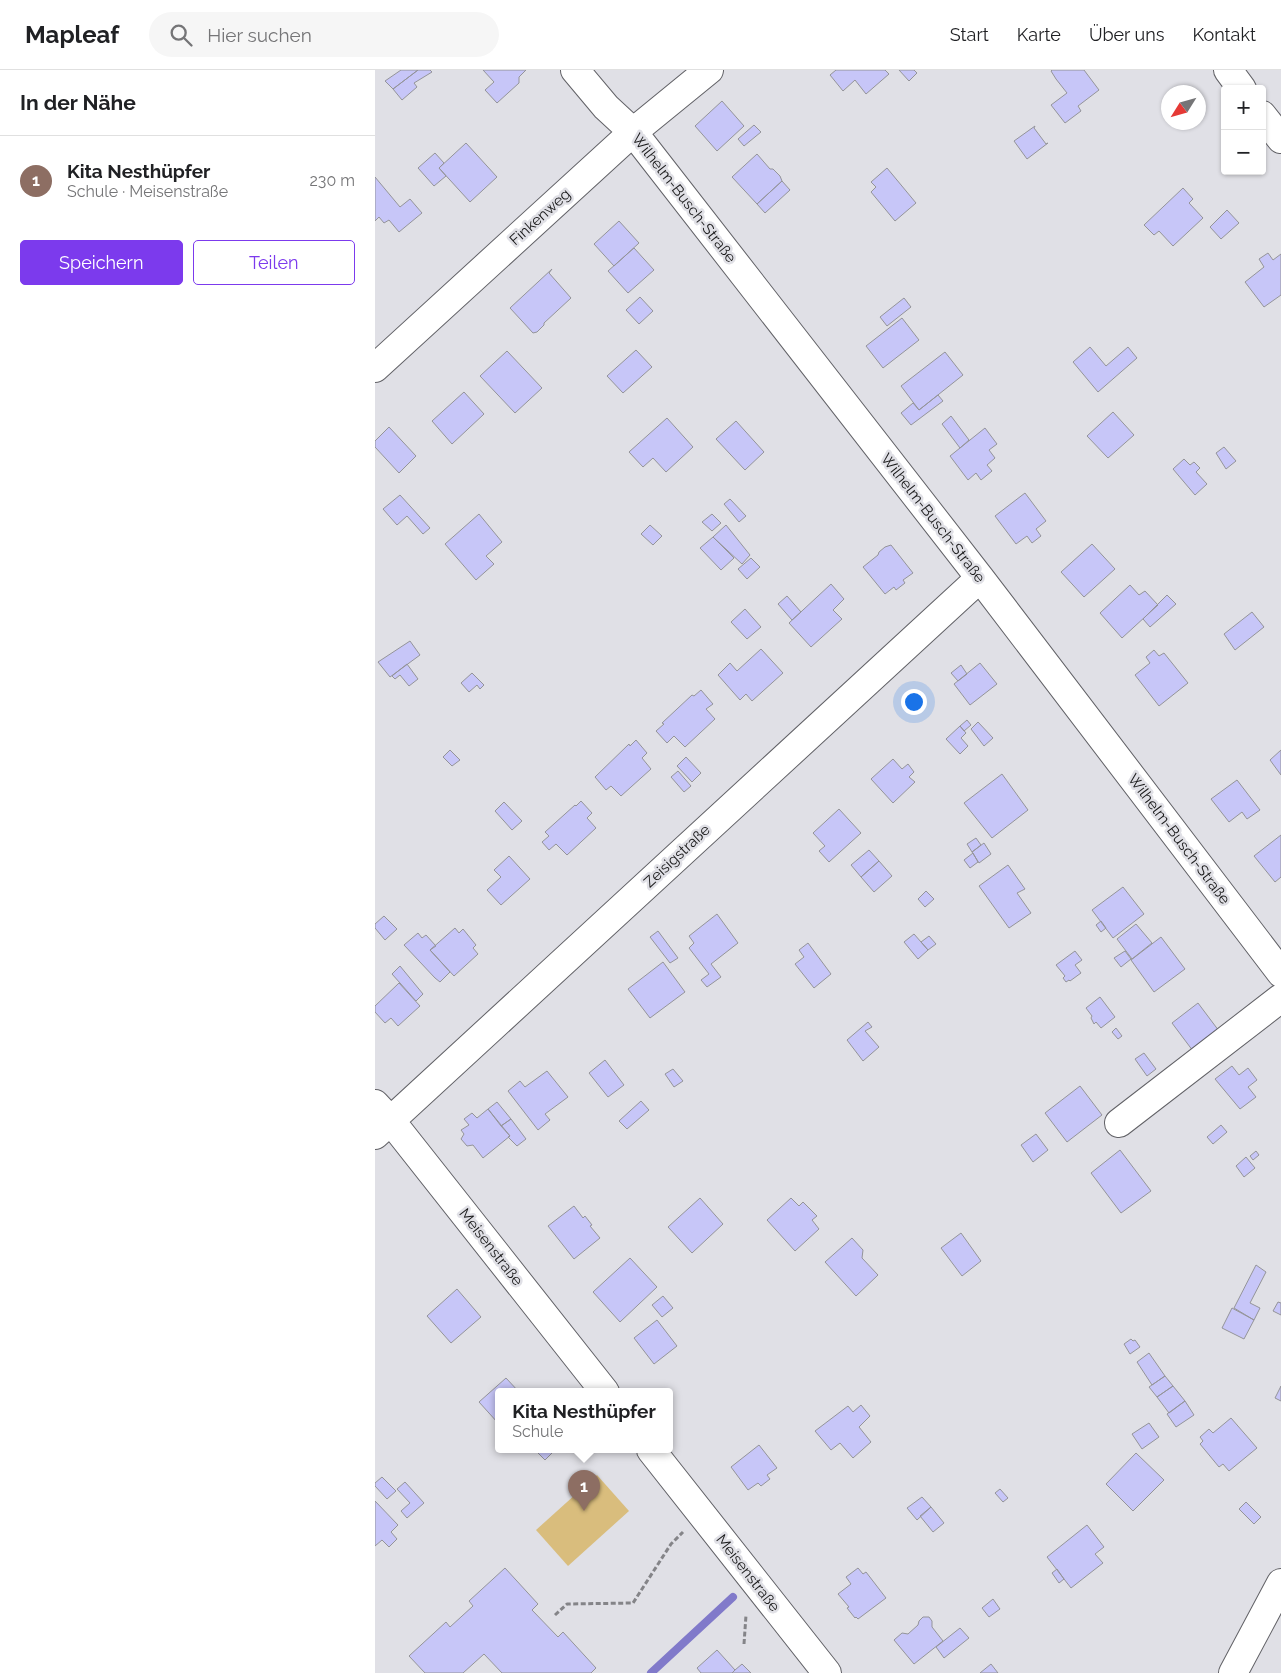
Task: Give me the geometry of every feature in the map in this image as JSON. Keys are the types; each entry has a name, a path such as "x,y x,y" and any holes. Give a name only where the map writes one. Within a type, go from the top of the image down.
{"street":[{"name":"Wilhelm-Busch-Straße","path":"575,70 606,107 633,132 980,578 1281,973"},
{"name":"Finkenweg","path":"375,368 633,132 709,70"},
{"path":"1228,70 1239,85"},
{"path":"1266,120 1281,139"},
{"name":"Zeisigstraße","path":"380,1120 980,578"},
{"path":"1119,1123 1281,998"},
{"name":"Meisenstraße","path":"380,1120 602,1388"},
{"name":"Meisenstraße","path":"653,1453 827,1673"},
{"path":"1233,1673 1281,1584"}],"path":[{"path":"555,1616 567,1604 633,1603 671,1544 701,1514"}],"shaded area":[{"path":"597,1475 629,1511 568,1566 536,1530"}],"building":[{"path":"401,70 418,70 393,89 385,81"},
{"path":"418,70 430,70 432,72 414,83 417,87 402,100 393,89"},
{"path":"483,70 526,70 519,77 519,83 497,103 485,90 494,82"},
{"path":"836,70 885,70 889,74 866,94 855,80 843,91 830,75"},
{"path":"899,70 914,70 917,73 909,81"},
{"path":"1052,70 1084,70 1099,90 1078,106 1081,111 1065,123 1051,105 1067,93 1056,79"},
{"path":"722,101 744,126 717,151 695,126"},
{"path":"754,125 761,132 744,146 738,139"},
{"path":"1035,126 1034,128 1046,144 1048,143 1027,159 1014,141"},
{"path":"466,143 497,177 470,202 439,168"},
{"path":"435,153 444,163 439,168 446,176 434,186 418,168"},
{"path":"757,154 770,169 773,169 780,176 782,181 757,204 732,177"},
{"path":"887,168 916,203 895,221 871,192 876,187 871,182"},
{"path":"375,177 400,207 410,199 422,213 399,232 389,220 384,223 379,217 375,221"},
{"path":"782,181 790,190 765,213 757,204"},
{"path":"1183,188 1193,199 1189,203 1203,218 1173,246 1159,231 1154,235 1144,225"},
{"path":"1227,210 1239,223 1221,239 1210,227"},
{"path":"619,221 639,243 614,266 594,244"},
{"path":"634,248 654,270 628,293 608,271"},
{"path":"1268,253 1273,260 1281,254 1281,295 1264,307 1245,282 1264,267 1259,259"},
{"path":"552,269 549,273 571,298 537,332 533,333 510,308"},
{"path":"640,297 653,311 639,324 626,310"},
{"path":"904,298 911,307 887,326 880,317"},
{"path":"902,318 919,340 883,368 866,346"},
{"path":"1090,347 1106,366 1128,347 1137,358 1098,392 1073,362"},
{"path":"636,350 652,367 623,393 607,376"},
{"path":"507,351 542,388 515,413 480,376"},
{"path":"945,352 963,375 919,410 901,386"},
{"path":"464,392 484,414 452,444 432,421"},
{"path":"938,395 943,401 911,425 901,413 913,403 919,410"},
{"path":"1113,412 1134,435 1108,458 1087,436"},
{"path":"951,416 969,440 960,448 942,424"},
{"path":"667,418 693,447 666,472 653,458 643,467 629,452"},
{"path":"736,421 764,452 745,470 716,439"},
{"path":"389,427 416,456 399,473 375,447 375,441"},
{"path":"985,428 997,444 989,450 995,458 987,465 992,471 981,480 976,473 968,480 950,456"},
{"path":"1224,447 1236,461 1226,469 1216,453"},
{"path":"1184,459 1190,465 1194,462 1200,468 1196,472 1207,484 1195,495 1173,469"},
{"path":"1025,493 1046,521 1036,529 1041,536 1032,543 1027,536 1016,544 995,516"},
{"path":"400,495 430,528 423,534 407,516 397,525 383,509"},
{"path":"730,499 746,516 739,522 724,504"},
{"path":"479,514 502,542 486,556 494,564 476,580 445,544"},
{"path":"712,514 721,523 712,531 702,522"},
{"path":"650,525 662,536 653,545 641,534"},
{"path":"726,525 750,555 742,564 713,537"},
{"path":"713,537 734,558 721,570 700,548"},
{"path":"1092,544 1115,569 1084,597 1061,572"},
{"path":"891,545 913,573 903,580 905,583 896,590 894,587 885,594 863,567 885,547"},
{"path":"751,558 760,567 747,579 738,569"},
{"path":"831,584 844,599 833,610 842,619 811,647 789,623"},
{"path":"1130,585 1139,595 1145,591 1158,605 1122,638 1100,613"},
{"path":"1167,595 1176,604 1150,627 1143,619"},
{"path":"787,596 801,612 792,620 778,604"},
{"path":"745,609 761,627 747,639 731,622"},
{"path":"1252,612 1264,627 1235,650 1224,634"},
{"path":"410,641 420,655 390,677 378,662"},
{"path":"761,649 783,673 752,701 746,694 740,700 718,675 730,663 737,671"},
{"path":"1154,650 1159,656 1164,653 1188,683 1159,706 1135,675 1150,663 1146,657"},
{"path":"980,663 997,684 970,705 954,684"},
{"path":"407,664 418,679 409,686 400,675 395,679 392,676"},
{"path":"961,665 967,674 958,681 951,673"},
{"path":"472,673 484,685 480,689 477,685 469,692 461,683"},
{"path":"701,690 713,704 706,709 715,719 685,747 674,736 667,743 656,731 692,695 694,696"},
{"path":"967,720 971,725 964,731 960,726"},
{"path":"978,722 993,738 984,746 971,729"},
{"path":"960,726 966,733 961,738 968,746 960,754 946,739"},
{"path":"636,740 647,753 642,758 651,769 621,796 611,786 606,790 595,777 629,744 630,746"},
{"path":"450,750 460,760 452,766 443,757"},
{"path":"1281,750 1281,775 1270,760"},
{"path":"686,757 701,773 692,782 677,766"},
{"path":"893,759 902,769 908,764 914,772 909,777 915,782 893,803 871,779"},
{"path":"678,771 691,786 684,792 671,777"},
{"path":"1002,774 1028,810 992,838 964,803"},
{"path":"1237,780 1260,810 1247,819 1242,812 1229,822 1211,799"},
{"path":"581,801 592,813 587,818 596,828 567,855 556,844 549,850 542,842 549,836 545,832"},
{"path":"504,802 522,821 512,830 495,811"},
{"path":"839,809 861,833 829,862 819,851 825,846 813,833"},
{"path":"1281,835 1281,877 1275,882 1254,856"},
{"path":"976,838 981,845 972,852 967,844"},
{"path":"984,843 991,854 979,863 972,852"},
{"path":"869,850 879,861 861,877 851,865"},
{"path":"973,853 978,862 970,868 964,860"},
{"path":"509,856 530,879 501,905 487,890 501,877 494,870"},
{"path":"879,861 892,876 874,892 861,877"},
{"path":"1008,865 1025,889 1017,893 1031,913 1009,928 979,886"},
{"path":"1123,887 1144,914 1113,938 1092,910"},
{"path":"926,891 934,899 925,907 918,899"},
{"path":"717,914 738,943 711,964 721,977 707,987 701,980 709,974 689,948 694,943 689,936"},
{"path":"384,916 397,929 385,940 375,928 375,924"},
{"path":"1101,921 1106,928 1101,932 1096,925"},
{"path":"1136,924 1152,943 1132,959 1117,939"},
{"path":"455,928 459,933 463,929 476,945 473,948 478,954 454,976 430,950"},
{"path":"658,931 678,958 670,963 650,937"},
{"path":"418,933 422,938 426,935 436,946 430,950 450,972 440,982 404,945"},
{"path":"914,934 928,950 918,959 904,942"},
{"path":"929,936 936,944 928,950 921,942"},
{"path":"1161,937 1185,969 1154,992 1131,960"},
{"path":"808,943 831,974 814,988 795,964 804,957 799,950"},
{"path":"1075,951 1082,960 1075,965 1081,973 1066,982 1063,978 1065,976 1056,965"},
{"path":"1125,951 1131,959 1121,967 1114,958"},
{"path":"663,962 685,992 650,1018 628,989"},
{"path":"400,966 423,994 416,1001 392,974"},
{"path":"399,983 420,1006 398,1026 391,1018 385,1023 375,1012 375,1006"},
{"path":"1100,997 1115,1017 1101,1028 1096,1022 1094,1024 1092,1016 1086,1008"},
{"path":"1198,1003 1219,1031 1193,1051 1172,1023"},
{"path":"868,1022 872,1027 865,1031 879,1047 863,1061 847,1040"},
{"path":"1116,1028 1122,1036 1118,1039 1112,1032"},
{"path":"1144,1053 1156,1069 1147,1076 1135,1059"},
{"path":"605,1060 624,1085 608,1097 589,1073"},
{"path":"1232,1066 1239,1075 1248,1068 1257,1080 1248,1087 1256,1097 1240,1109 1215,1079"},
{"path":"673,1069 683,1081 674,1087 665,1074"},
{"path":"547,1071 568,1097 545,1114 550,1120 538,1130 508,1091 520,1081 525,1087"},
{"path":"1080,1086 1102,1115 1067,1142 1045,1113"},
{"path":"641,1101 649,1110 627,1129 619,1121"},
{"path":"497,1102 511,1119 501,1126 488,1109"},
{"path":"488,1109 510,1136 483,1158 473,1145 467,1146 461,1139 464,1134 461,1130 469,1125 464,1119 472,1113 477,1118"},
{"path":"511,1119 526,1139 517,1146 501,1126"},
{"path":"1221,1125 1227,1132 1213,1144 1207,1137"},
{"path":"1036,1134 1048,1150 1033,1162 1021,1145"},
{"path":"1120,1150 1151,1191 1121,1213 1091,1173"},
{"path":"1256,1151 1259,1155 1253,1160 1250,1156"},
{"path":"1246,1157 1255,1168 1244,1177 1236,1166"},
{"path":"700,1198 723,1224 692,1253 668,1227"},
{"path":"791,1198 799,1206 803,1202 817,1216 812,1220 819,1229 795,1251 767,1220"},
{"path":"574,1206 583,1218 585,1216 592,1225 590,1226 600,1238 574,1259 548,1226"},
{"path":"961,1233 981,1261 962,1276 941,1248"},
{"path":"852,1238 863,1250 862,1258 878,1275 856,1296 825,1262"},
{"path":"630,1258 657,1287 620,1322 593,1292"},
{"path":"1256,1265 1266,1272 1250,1303 1260,1308 1254,1320 1234,1308"},
{"path":"457,1289 481,1317 451,1343 427,1316"},
{"path":"663,1296 673,1308 662,1317 652,1305"},
{"path":"1278,1302 1281,1303 1281,1315 1273,1311"},
{"path":"1232,1308 1254,1320 1244,1339 1222,1328"},
{"path":"657,1320 677,1346 654,1364 634,1338"},
{"path":"1131,1339 1135,1340 1140,1347 1130,1354 1124,1344"},
{"path":"1149,1353 1165,1376 1152,1385 1137,1362"},
{"path":"1165,1376 1173,1386 1157,1397 1149,1387"},
{"path":"506,1378 515,1388 495,1388 495,1420 479,1402"},
{"path":"1173,1386 1185,1401 1169,1413 1157,1397"},
{"path":"1281,1386 1281,1401 1275,1398"},
{"path":"1185,1401 1194,1415 1176,1427 1167,1414"},
{"path":"861,1405 870,1416 859,1427 871,1442 853,1458 840,1443 831,1450 815,1431 848,1406 853,1412"},
{"path":"1231,1418 1257,1448 1229,1471 1223,1464 1219,1467 1200,1444 1203,1441 1200,1437 1209,1429 1213,1433"},
{"path":"1149,1423 1159,1437 1142,1449 1132,1434"},
{"path":"759,1445 777,1468 767,1475 770,1479 761,1486 758,1483 748,1490 731,1467"},
{"path":"538,1453 552,1453 545,1460"},
{"path":"1136,1453 1164,1480 1133,1511 1106,1484"},
{"path":"382,1477 396,1491 387,1499 375,1486 375,1483"},
{"path":"405,1482 424,1503 407,1518 401,1511 410,1503 397,1489"},
{"path":"1000,1489 1008,1498 1003,1502 995,1493"},
{"path":"922,1497 931,1507 917,1520 907,1508"},
{"path":"375,1501 398,1525 391,1532 397,1539 389,1547 382,1540 375,1546"},
{"path":"1246,1502 1261,1517 1254,1524 1239,1509"},
{"path":"931,1507 944,1523 933,1532 920,1516"},
{"path":"1087,1525 1104,1547 1095,1554 1103,1563 1071,1588 1047,1557"},
{"path":"505,1568 538,1604 532,1610 558,1637 563,1632 596,1668 591,1673 502,1673 484,1654 463,1673 425,1673 409,1656 446,1622 450,1627 473,1606 469,1601"},
{"path":"858,1568 863,1574 866,1572 886,1598 858,1619 847,1608 849,1607 838,1594 851,1584 846,1577"},
{"path":"1057,1569 1064,1579 1059,1583 1052,1573"},
{"path":"993,1599 1000,1609 989,1617 982,1608"},
{"path":"923,1617 929,1617 932,1621 932,1627 943,1641 914,1664 894,1640 902,1633 908,1634 918,1625"},
{"path":"960,1628 969,1638 944,1658 936,1647"},
{"path":"717,1650 735,1670 732,1673 701,1673 697,1668"},
{"path":"742,1664 751,1673 732,1673 735,1670"},
{"path":"991,1664 998,1673 980,1673"}],"waterway":[{"path":"651,1673 733,1597"}],"place":[{"name":"Kita Nesthüpfer","path":"584,1511"}]}
